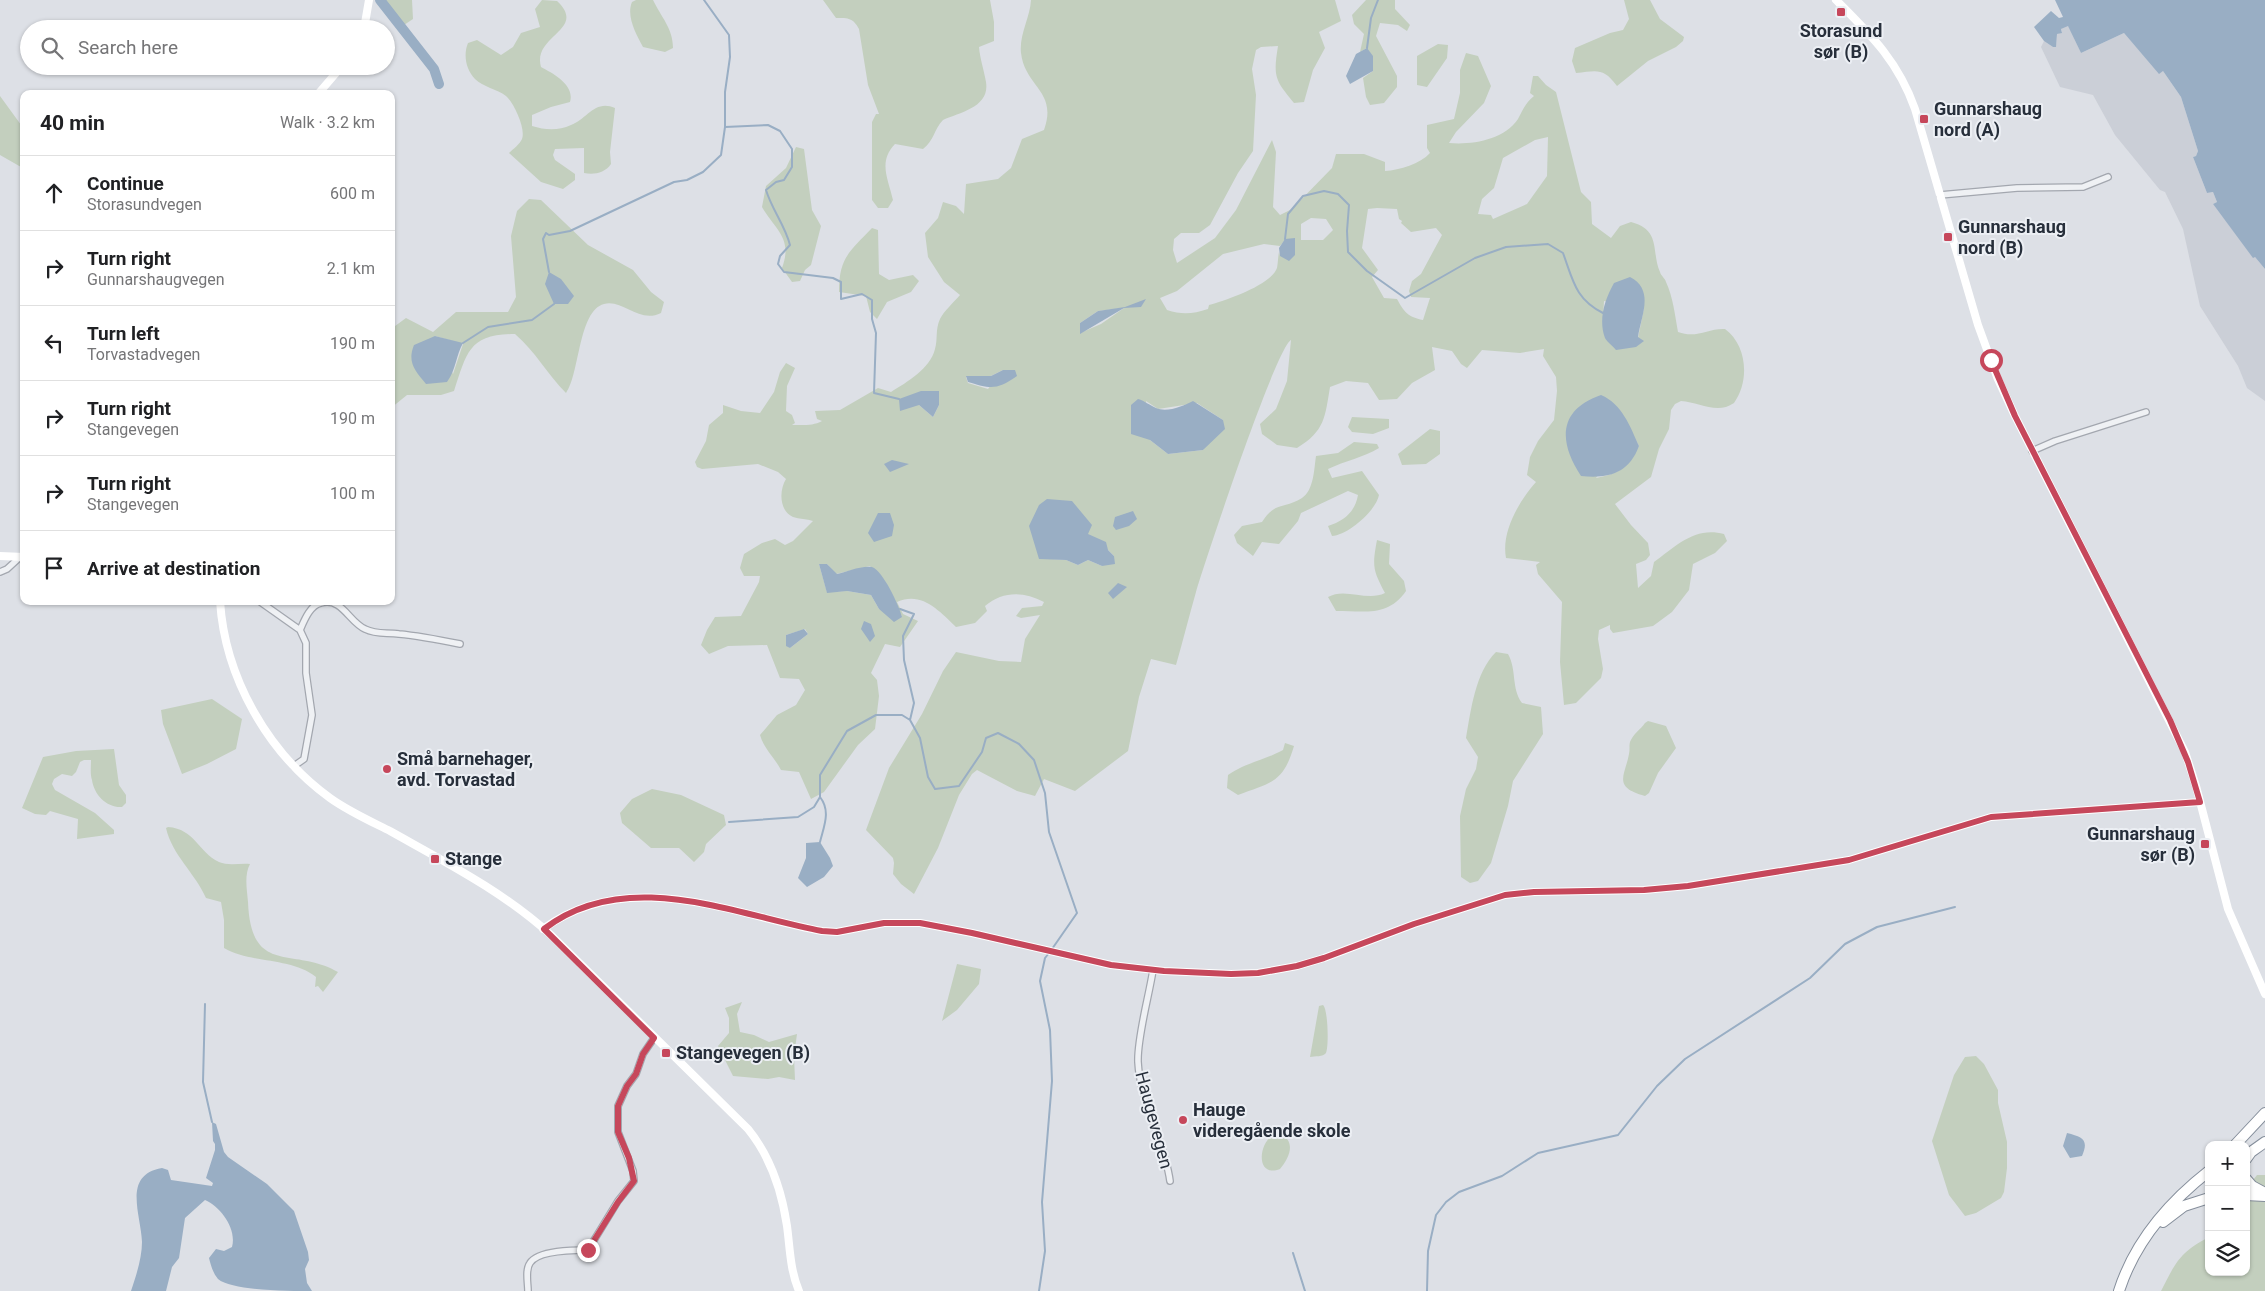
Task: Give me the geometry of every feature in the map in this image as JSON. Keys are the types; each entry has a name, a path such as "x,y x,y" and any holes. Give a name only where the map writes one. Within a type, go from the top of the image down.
{"highway":[{"path":"2239,1141 2265,1113"},
{"path":"2250,1145 2265,1137"},
{"path":"2250,1151 2261,1144"},
{"path":"2250,1155 2261,1144"},
{"path":"2175,1200 2182,1187 2205,1168"},
{"path":"2119,1291 2140,1246 2159,1217 2175,1200 2205,1175"},
{"path":"2250,1184 2265,1194"},
{"path":"2250,1195 2265,1194"},
{"path":"2140,1246 2170,1215 2189,1204 2205,1199"}],"main road":[{"path":"366,20 369,0"},
{"path":"1836,0 1877,41 1899,72 1915,109 1983,338 2008,401 2032,451 2170,720 2188,762 2228,909 2265,994"},
{"path":"321,90 334,75"},
{"path":"0,556 20,558"},
{"path":"221,605 227,643 241,685 261,724 294,766 334,801 491,888 544,929 744,1126 758,1143 770,1166 781,1199 791,1267 799,1291"},
{"path":"544,929 577,908 591,904 630,899 678,900 725,907 822,931 837,932 884,923 927,924 1085,960 1153,970 1231,974 1273,971 1324,958 1414,924 1505,895 1534,892 1644,890 1698,885 1849,860 1991,817 2200,802"}],"street":[{"path":"1940,195 2010,188 2083,187 2108,177"},
{"path":"2032,451 2055,441 2146,412"},
{"path":"0,572 20,559"},
{"path":"265,605 300,630 306,643 308,688 312,715 304,759 294,766"},
{"path":"300,630 316,605"},
{"path":"337,605 344,609 362,628 372,632 432,637 460,644"},
{"name":"Haugevegen","path":"1153,970 1138,1061 1156,1136 1168,1169 1170,1181"},
{"path":"528,1291 528,1268 530,1262 535,1258 552,1253 569,1250 588,1250 618,1202 634,1181 631,1164 618,1132 618,1106 627,1086 636,1074 643,1054 654,1038"}],"shaded area":[{"path":"2068,25 2081,53 2124,33 2159,73 2163,71 2181,97 2198,151 2196,156 2193,157 2207,193 2213,192 2217,202 2213,204 2253,257 2265,269 2265,401 2247,388 2238,366 2200,306 2183,229 2165,192 2160,190 2115,135 2093,95 2060,87 2041,47 2044,41 2053,47 2056,45 2057,34 2062,32 2061,29"}],"green space":[{"path":"381,0 412,0 413,19 401,27"},
{"path":"542,0 557,1 565,11 566,19 563,26 544,47 540,56 541,67 562,81 571,96 570,102 532,115 532,126 547,129 566,127 602,106 615,108 610,152 611,164 606,169 592,174 584,173 584,148 555,149 553,155 555,160 575,174 575,180 563,189 541,182 509,153 520,143 523,135 516,110 506,96 475,79 469,71 466,57 468,43 477,40 501,55 513,47 521,33 540,27 535,9"},
{"path":"636,0 653,0 669,29 673,48 665,52 643,47 635,31 630,13 632,2"},
{"path":"823,0 990,0 994,22 994,41 979,47 986,82 984,97 979,103 966,111 943,120 930,142 923,149 895,144 887,157 886,164 893,200 888,208 878,208 872,200 872,122 876,114 879,114 868,85 859,29 850,19 836,18"},
{"path":"1031,0 1335,0 1341,21 1319,32 1325,48 1313,70 1304,102 1294,103 1279,83 1276,72 1278,46 1261,47 1256,50 1252,69 1256,95 1253,151 1238,173 1210,225 1199,233 1181,233 1174,239 1173,250 1177,263 1215,238 1236,210 1272,140 1276,152 1273,207 1280,215 1292,209 1332,168 1336,154 1364,154 1385,162 1385,171 1409,166 1426,157 1430,153 1427,148 1427,125 1454,119 1460,93 1460,70 1466,53 1478,56 1491,86 1484,103 1456,132 1449,143 1477,142 1505,132 1518,119 1534,96 1530,93 1533,76 1538,76 1556,92 1581,192 1591,202 1592,224 1611,238 1620,226 1631,222 1647,231 1654,243 1657,265 1674,306 1678,332 1697,334 1725,329 1738,344 1744,364 1742,384 1734,403 1721,408 1681,401 1675,404 1671,410 1669,429 1659,449 1651,477 1615,504 1648,543 1650,555 1646,560 1636,564 1638,588 1651,576 1654,562 1686,539 1695,535 1714,532 1724,534 1727,541 1715,553 1693,564 1689,590 1672,612 1653,626 1613,633 1610,625 1599,630 1598,639 1603,669 1601,678 1576,703 1564,705 1560,662 1562,602 1538,574 1536,565 1540,562 1506,558 1505,548 1506,538 1513,517 1523,498 1536,482 1527,475 1530,457 1538,441 1554,420 1557,391 1556,377 1543,356 1544,349 1520,353 1482,350 1467,368 1461,364 1452,351 1432,347 1435,370 1412,383 1397,399 1379,400 1368,383 1346,381 1330,387 1327,407 1322,422 1313,436 1297,448 1277,445 1262,434 1260,424 1276,409 1287,381 1291,340 1271,378 1241,457 1193,601 1176,665 1151,659 1139,697 1128,751 1075,791 1044,779 1035,796 1017,791 977,770 972,774 959,795 938,848 914,894 901,884 893,874 893,858 866,830 889,768 922,714 943,671 956,652 999,661 1021,662 1025,639 1040,615 1021,618 1016,616 1022,608 1042,606 1044,602 1021,594 1006,595 985,606 987,611 975,623 956,627 930,604 914,599 897,602 903,614 918,621 900,647 885,644 871,673 877,680 879,696 875,729 858,745 824,792 811,799 799,772 781,770 764,745 760,735 777,715 796,705 805,690 799,679 780,678 767,645 728,646 709,654 701,645 715,617 741,616 759,582 760,576 744,576 740,568 744,554 762,543 775,539 785,545 793,541 813,521 793,517 785,510 781,494 786,479 778,472 758,464 702,469 697,467 695,462 706,441 709,425 723,413 723,405 741,411 760,413 774,392 780,372 786,363 795,368 787,386 786,411 792,415 795,423 792,425 800,425 819,423 822,421 817,419 815,411 840,410 878,388 891,392 917,374 928,363 935,349 940,319 960,295 944,282 928,257 925,233 938,218 943,202 956,206 964,214 966,184 998,179 1011,168 1022,139 1044,130 1047,106 1044,97 1028,74 1021,53 1022,40","holes":["1548,137 1547,176 1527,204 1493,219 1491,215 1478,214 1482,199 1494,188 1503,158 1535,140","1368,209 1397,209 1399,219 1402,221 1401,223 1411,232 1436,228 1442,235 1421,274 1412,281 1409,291 1411,297 1430,298 1423,320 1407,313 1397,299 1384,298 1372,277 1378,270 1362,248","1311,218 1326,219 1333,230 1323,240 1301,240 1301,224","1285,240 1280,256 1279,252 1277,268 1273,274 1257,286 1236,296 1209,305 1208,309 1203,311 1183,313 1167,310 1160,298 1177,291 1223,254 1264,244 1280,246","1604,301 1644,308 1638,338 1643,341 1603,318","1124,308 1101,324 1080,333 1080,323 1098,311","1003,370 988,389 968,383 966,377 991,376","1146,401 1158,409 1197,403 1223,420 1203,450 1168,454 1150,440","919,405 939,405 933,417","1630,429 1639,446 1627,464 1612,474 1596,478","1108,550 1114,556 1102,566 1088,560 1078,565 1066,560 1039,558","819,564 827,564 836,574 870,566 888,587 902,617 879,609 871,595 847,591 827,592","805,629 808,634 790,648 786,635"]},
{"path":"1366,0 1395,0 1395,9 1410,25 1407,31 1398,25 1380,23 1376,36 1397,76 1397,87 1384,103 1370,105 1366,97 1363,78 1373,71 1367,48 1360,52 1364,34 1354,24 1352,15"},
{"path":"1624,0 1650,0 1660,19 1684,37 1683,41 1676,47 1648,61 1617,86 1603,73 1576,73 1572,61 1575,48 1610,33 1623,30 1629,19"},
{"path":"1438,44 1448,45 1447,58 1427,87 1417,85 1417,56"},
{"path":"0,96 20,124 20,166 0,155"},
{"path":"796,147 804,149 812,210 821,226 811,265 805,270 800,281 792,282 782,268 785,258 784,242 762,207 766,186 786,168"},
{"path":"529,199 541,200 588,245 633,270 651,292 664,302 661,313 645,316 611,303 604,304 595,309 584,330 571,384 566,393 515,334 500,335 488,337 472,348 467,356 454,391 441,395 407,395 395,405 395,326 406,318 433,332 456,312 508,312 516,297 511,236 517,211","holes":["435,336 463,344 453,374"]},
{"path":"872,228 878,230 879,274 889,280 913,275 919,281 911,292 887,302 877,319 870,312 866,296 839,292 839,280 843,263 851,250"},
{"path":"1352,417 1389,419 1389,428 1373,434 1352,432 1348,427"},
{"path":"1430,429 1440,431 1440,454 1426,464 1402,465 1398,454"},
{"path":"1354,442 1377,444 1379,448 1328,469 1332,478 1362,471 1379,495 1373,508 1367,515 1353,527 1332,536 1328,526 1348,515 1357,501 1358,495 1348,491 1301,513 1298,521 1279,544 1262,542 1253,556 1237,543 1234,535 1242,526 1262,522 1271,511 1296,501 1306,494 1313,479 1316,456 1338,453"},
{"path":"1377,540 1390,544 1389,564 1404,581 1406,591 1392,605 1384,609 1366,612 1336,611 1328,597 1335,594 1371,596 1385,593 1375,568 1374,556"},
{"path":"1496,652 1508,654 1511,660 1516,691 1522,703 1541,707 1543,734 1513,781 1508,806 1491,863 1478,881 1470,883 1461,877 1460,816 1466,789 1476,769 1478,757 1466,738 1475,692 1483,670"},
{"path":"212,699 242,719 236,749 182,774 163,724 161,710"},
{"path":"1648,721 1666,726 1676,748 1658,773 1649,793 1645,796 1628,789 1624,785 1623,780 1631,739"},
{"path":"1285,743 1294,746 1285,767 1275,780 1238,795 1227,788 1228,775 1283,750"},
{"path":"114,749 119,785 126,795 126,803 122,807 106,803 95,791 91,778 91,760 80,762 72,776 62,774 54,779 52,784 55,790 95,813 114,830 114,834 77,839 78,819 50,811 46,815 35,814 22,808 43,757 76,751"},
{"path":"652,789 681,795 724,815 726,825 706,844 704,852 694,862 679,848 651,848 622,823 620,813 632,799"},
{"path":"166,828 177,829 190,836 206,853 219,862 250,864 246,878 247,893 251,925 257,941 266,950 278,955 322,965 338,972 323,992 318,986 315,987 316,977 295,966 235,953 224,948 224,920 221,902 206,898 173,847"},
{"path":"957,964 981,969 979,984 957,1010 942,1021"},
{"path":"742,1002 737,1014 740,1032 754,1035 769,1042 797,1034 794,1056 795,1080 779,1077 768,1079 733,1076 718,1046 729,1033 729,1018 725,1008"},
{"path":"1323,1005 1328,1028 1326,1053 1321,1056 1310,1057 1319,1006"},
{"path":"1976,1056 1984,1064 1998,1090 1998,1103 2007,1142 2007,1168 2004,1192 2001,1198 1976,1213 1965,1216 1949,1195 1932,1141 1954,1075 1965,1057"},
{"path":"1278,1133 1288,1140 1290,1149 1287,1159 1280,1169 1272,1171 1266,1168 1263,1163 1263,1149 1271,1136"},
{"path":"2257,1175 2265,1175 2265,1291 2161,1291 2179,1259 2191,1248 2205,1239 2205,1276 2250,1276 2250,1184"}],"water":[{"path":"2055,0 2265,0 2265,269 2255,257 2253,258 2213,204 2217,202 2213,192 2207,193 2193,157 2196,156 2198,151 2181,97 2163,71 2159,74 2124,33 2081,53 2068,26 2061,29 2062,33 2057,34 2056,47 2053,47 2044,41 2034,27 2051,11 2059,18 2063,17"},
{"path":"1367,48 1373,56 1373,71 1350,84 1346,76 1356,54"},
{"path":"1295,238 1295,255 1289,261 1280,256 1279,248 1285,239"},
{"path":"549,272 561,279 574,296 568,304 554,304 545,284"},
{"path":"1630,277 1638,282 1644,296 1638,337 1644,341 1636,347 1616,350 1605,338 1602,316 1614,283"},
{"path":"1146,299 1141,307 1124,308 1080,334 1080,323 1098,311 1125,307"},
{"path":"435,336 463,343 447,382 426,384 413,366 411,356 414,345"},
{"path":"1003,370 1015,370 1017,376 1004,384 994,387 968,382 966,376 991,376"},
{"path":"921,391 939,391 939,405 933,417 919,405 900,411 899,399"},
{"path":"1601,395 1615,404 1620,410 1629,423 1639,446 1630,462 1617,472 1591,477 1581,476 1569,452 1566,429 1576,409 1587,401"},
{"path":"1138,399 1156,408 1165,410 1180,407 1193,401 1223,420 1225,429 1203,450 1168,454 1150,440 1131,434 1131,405"},
{"path":"892,460 909,464 890,472 884,464"},
{"path":"1047,499 1072,501 1092,525 1088,534 1106,542 1108,550 1114,556 1115,564 1102,566 1088,560 1078,565 1066,560 1039,559 1029,526 1039,505"},
{"path":"1133,511 1137,519 1129,526 1116,530 1113,526 1115,517"},
{"path":"878,513 890,513 894,525 892,536 874,542 868,533"},
{"path":"819,564 827,564 837,574 859,568 872,567 886,581 902,617 894,622 879,609 871,595 847,591 827,593"},
{"path":"1118,583 1127,587 1113,599 1108,593"},
{"path":"864,621 871,624 875,636 870,642 861,629"},
{"path":"804,629 808,634 790,648 786,646 786,635"},
{"path":"820,842 833,866 824,877 807,887 798,878 806,858 806,843"},
{"path":"212,1122 216,1124 224,1152 228,1157 267,1184 294,1211 308,1252 309,1260 305,1269 307,1283 312,1291 248,1288 225,1283 218,1279 212,1269 209,1258 216,1249 224,1251 232,1247 232,1233 222,1213 205,1200 185,1218 179,1258 172,1267 166,1291 131,1291 142,1248 137,1208 138,1187 142,1179 150,1172 162,1168 168,1170 171,1180 212,1186 213,1183 206,1178 215,1150"},
{"path":"2067,1133 2081,1138 2085,1143 2082,1156 2070,1158 2063,1146"}],"waterway":[{"path":"380,0 434,69 439,84"},
{"path":"549,272 543,239 546,233 549,235 570,231 674,182 687,180 703,172 721,155 725,127 725,92 730,57 729,35 704,0"},
{"path":"1367,48 1371,18 1378,0"},
{"path":"725,127 768,125 780,131 792,149 792,167 784,180 776,182 766,190 790,245 780,256 778,264 784,272 833,278 841,282 841,299 862,294 872,300 872,319 876,333 874,393 899,399"},
{"path":"1285,239 1288,214 1303,196 1324,191 1338,194 1349,205 1348,252 1367,271 1405,298 1475,258 1506,247 1548,244 1563,253 1576,288 1586,302 1603,313"},
{"path":"463,343 488,327 532,320 554,304"},
{"path":"900,609 914,614 903,636 904,660 914,703 910,720"},
{"path":"729,822 798,817 814,807 820,797 820,775 847,731 876,715 902,715 910,720 920,738 928,777 935,789 959,786 982,752 986,738 998,733 1019,744 1034,760 1045,793 1049,832 1077,913 1052,949"},
{"path":"820,797 826,813 820,842"},
{"path":"1427,1291 1428,1251 1436,1215 1446,1202 1459,1192 1502,1176 1538,1153 1618,1135 1657,1086 1685,1059 1810,978 1845,944 1877,927 1955,907"},
{"path":"1039,1291 1045,1251 1042,1202 1052,1081 1050,1030 1040,981 1045,958 1049,953"},
{"path":"205,1004 203,1082 212,1122"},
{"path":"1293,1253 1305,1291"}],"place":[{"name":"Storasund sør (B)","path":"1841,12"},
{"name":"Gunnarshaug nord (A)","path":"1924,119"},
{"name":"Gunnarshaug nord (B)","path":"1948,237"},
{"name":"Små barnehager, avd. Torvastad","path":"387,769"},
{"name":"Gunnarshaug sør (B)","path":"2205,844"},
{"name":"Stange","path":"435,859"},
{"name":"Stangevegen (B)","path":"666,1053"},
{"name":"Hauge videregående skole","path":"1183,1120"}],"route":[{"path":"588,1250 618,1202 634,1181 629,1158 618,1132 618,1106 621,1096 636,1074 643,1054 654,1038 544,929 577,908 591,904 616,900 660,898 698,902 822,931 837,932 884,923 920,923 942,926 1111,965 1164,971 1231,974 1258,973 1297,966 1324,958 1414,924 1505,895 1534,892 1665,889 1734,880 1849,860 1991,817 2200,802 2188,762 2170,720 2015,416 1991,360"}]}
